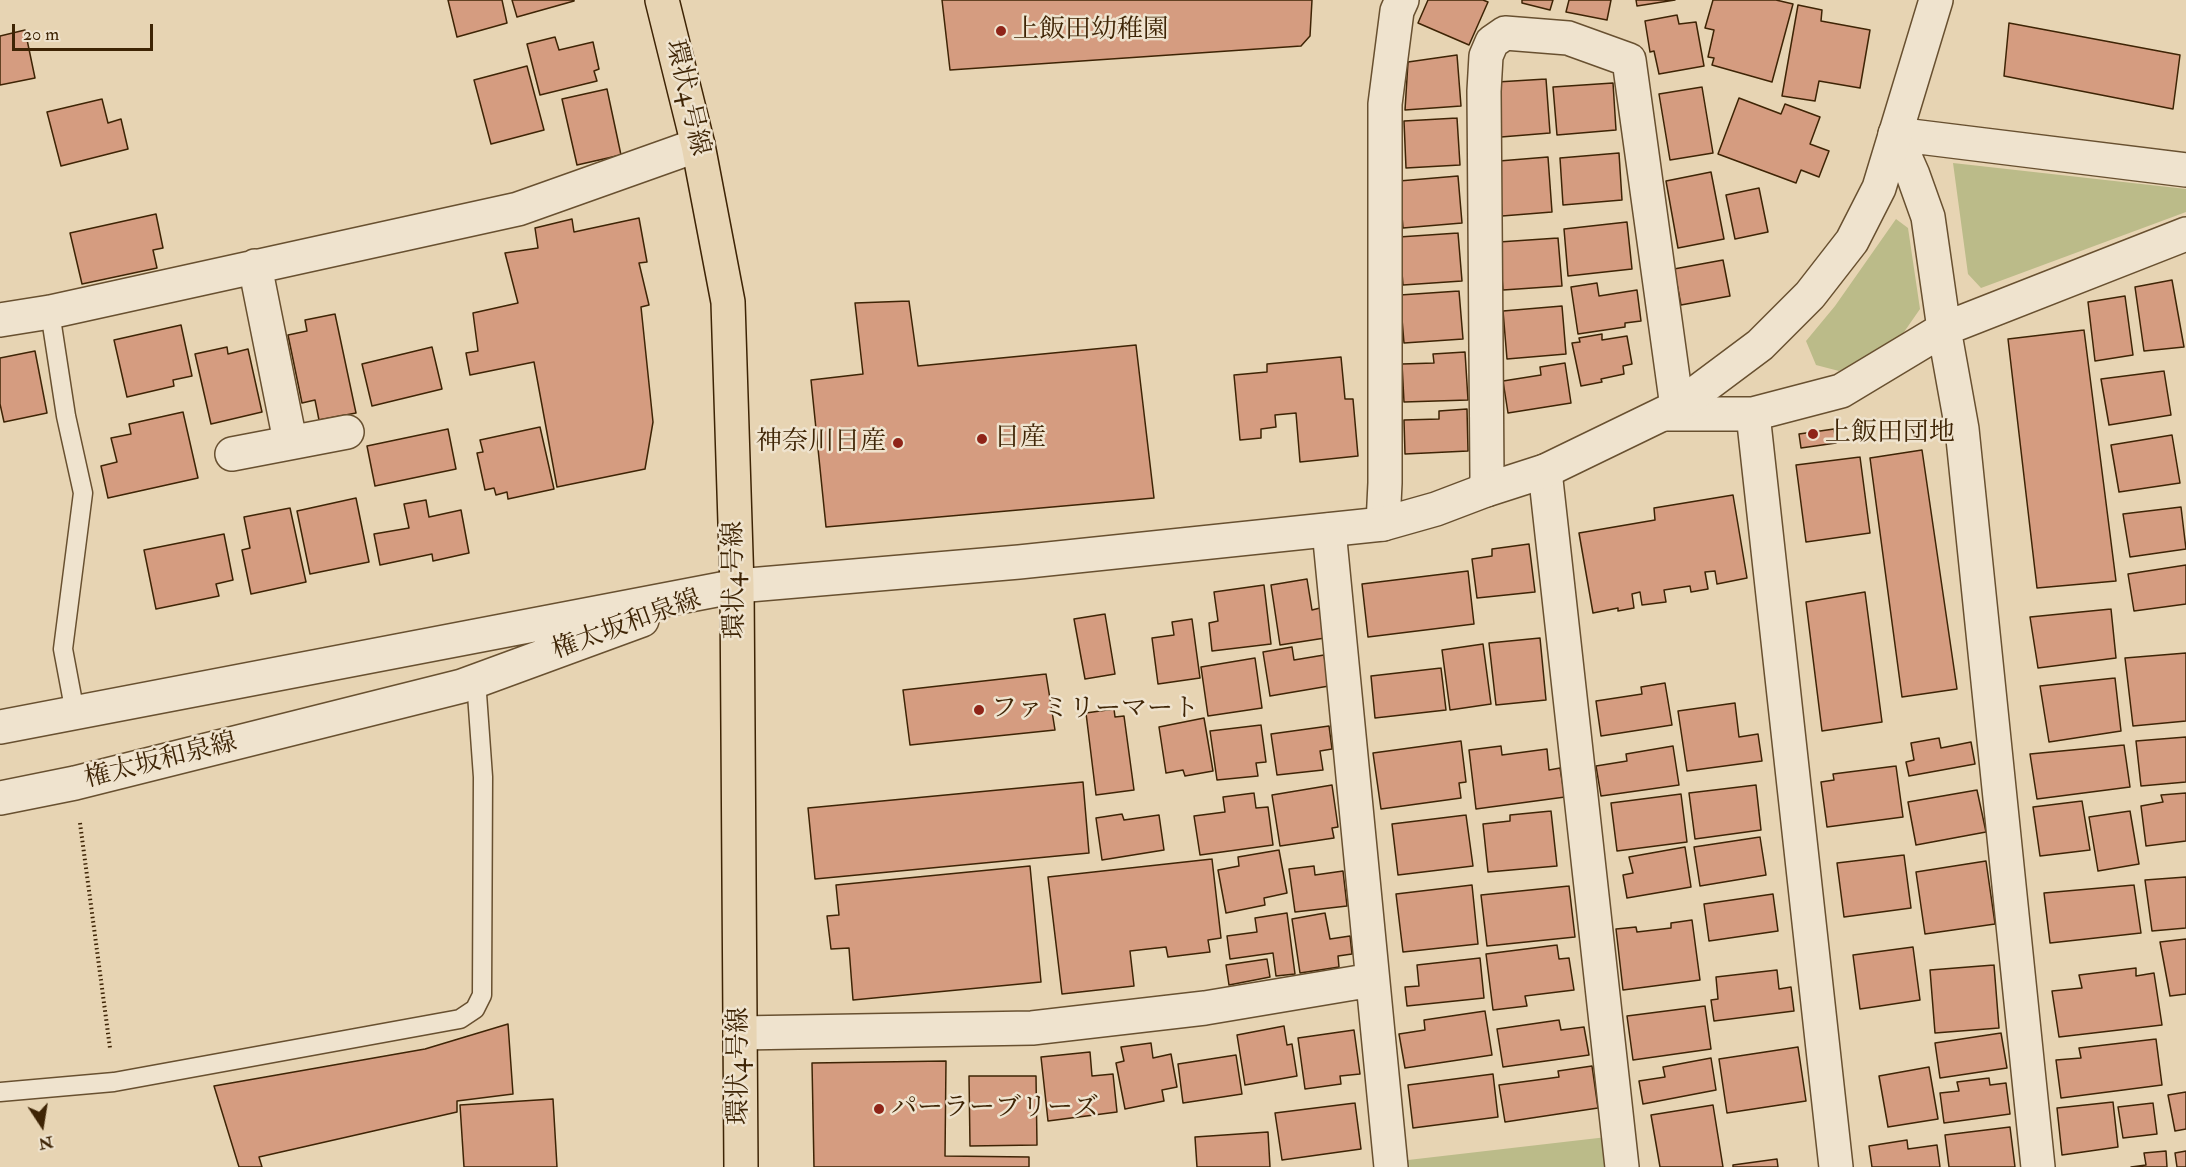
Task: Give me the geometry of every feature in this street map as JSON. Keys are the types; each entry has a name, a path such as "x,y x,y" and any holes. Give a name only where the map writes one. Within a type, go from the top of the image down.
{"main road":[{"name":"環状4号線","path":"662,0 698,146 728,302 737,586 741,1167"}],"street":[{"path":"1383,524 1385,483 1385,104 1397,11 1402,0"},
{"path":"737,586 1019,562 1383,524 1436,509 1545,471 1671,411 1760,345 1810,295 1852,241 1879,188 1936,0"},
{"path":"1486,490 1484,91 1486,56 1492,42 1505,33 1568,38 1629,60 1671,411"},
{"path":"1896,134 2186,170"},
{"path":"1896,134 1928,217 1944,329 1962,429 2038,1167"},
{"path":"0,320 50,312 518,209 698,146"},
{"path":"1671,411 1753,414 1841,391 1944,329 2185,241"},
{"path":"255,267 290,441"},
{"path":"1753,414 1836,1167"},
{"path":"232,454 290,441 347,432"},
{"path":"1545,471 1622,1167"},
{"path":"1329,530 1392,1167"},
{"name":"権太坂和泉線","path":"0,798 75,783 462,686 737,586"},
{"name":"権太坂和泉線","path":"0,727 737,586"},
{"path":"740,1033 1032,1028 1205,1008 1372,980"}],"lane":[{"path":"50,312 66,416 83,494 63,649 75,712"},
{"path":"0,1092 114,1082 460,1019 475,1009 482,994 483,788 476,680"}],"path":[{"path":"75,783 114,1082"}],"green space":[{"path":"1953,163 2186,189 2186,212 1981,288 1968,274"},
{"path":"1896,219 1908,228 1920,309 1895,345 1839,371 1816,365 1806,341 1835,306"},
{"path":"1607,1137 1611,1167 1408,1167 1408,1160"}],"building":[{"path":"448,0 502,0 507,23 457,37"},
{"path":"512,0 574,0 574,1 517,17"},
{"path":"942,0 1312,0 1310,36 1301,46 950,70"},
{"path":"1428,0 1483,0 1488,2 1469,45 1418,23"},
{"path":"1522,0 1553,0 1550,10 1522,3"},
{"path":"1569,0 1611,0 1607,20 1566,12"},
{"path":"1636,0 1675,0 1637,6"},
{"path":"1713,0 1776,0 1793,4 1772,82 1712,65 1714,58 1708,57 1714,30 1705,28"},
{"path":"1798,5 1822,10 1821,21 1870,30 1860,88 1819,81 1815,101 1782,96"},
{"path":"1677,15 1679,24 1696,22 1704,66 1659,74 1654,51 1650,52 1645,21"},
{"path":"2009,23 2180,55 2173,109 2004,76"},
{"path":"25,30 35,78 0,85 0,36"},
{"path":"555,37 559,50 593,42 599,69 594,71 597,81 540,95 527,44"},
{"path":"1457,55 1461,106 1405,110 1408,62"},
{"path":"527,66 544,130 491,144 474,80"},
{"path":"1546,79 1550,133 1501,137 1497,82"},
{"path":"1613,83 1616,130 1557,135 1553,87"},
{"path":"1702,87 1713,153 1670,160 1659,94"},
{"path":"607,89 621,155 577,165 562,99"},
{"path":"1739,98 1781,114 1785,104 1820,117 1810,144 1829,151 1819,177 1801,170 1796,183 1718,154"},
{"path":"102,99 108,123 121,119 128,149 61,166 47,112"},
{"path":"1457,118 1460,165 1406,168 1404,121"},
{"path":"1619,153 1622,200 1563,205 1560,158"},
{"path":"1548,157 1552,212 1502,216 1499,161"},
{"path":"1711,172 1724,239 1678,248 1666,181"},
{"path":"1458,176 1462,223 1403,228 1399,181"},
{"path":"1759,188 1768,232 1735,239 1726,195"},
{"path":"156,214 163,248 153,250 157,268 82,284 70,233"},
{"path":"639,218 647,262 639,263 649,305 641,307 653,422 645,469 557,487 534,362 470,375 466,353 478,351 473,313 518,303 505,253 538,248 535,228 572,219 574,232"},
{"path":"1627,222 1632,269 1568,276 1564,229"},
{"path":"1458,233 1462,281 1403,285 1399,237"},
{"path":"1558,238 1562,286 1503,290 1499,242"},
{"path":"1723,260 1730,296 1681,305 1674,269"},
{"path":"2172,280 2184,347 2144,351 2135,287"},
{"path":"1597,283 1599,296 1637,290 1641,321 1625,323 1625,327 1578,334 1571,287"},
{"path":"1459,291 1463,339 1404,343 1400,295"},
{"path":"2125,296 2133,355 2095,361 2088,302"},
{"name":"日産","path":"909,301 918,366 1136,345 1154,498 826,527 811,380 863,374 855,303"},
{"path":"1562,306 1566,354 1507,359 1503,311"},
{"path":"335,314 356,413 319,420 315,400 302,403 288,335 307,331 305,320"},
{"path":"181,325 192,376 173,380 174,386 127,397 114,340"},
{"path":"2084,330 2116,581 2037,588 2008,339"},
{"path":"1602,334 1602,340 1627,336 1632,364 1623,366 1624,374 1581,386 1572,343 1580,342 1579,338"},
{"path":"227,347 228,354 248,349 262,412 211,424 195,354"},
{"path":"432,347 442,389 372,406 362,364"},
{"path":"35,351 47,413 4,422 0,404 0,358"},
{"path":"1465,352 1468,400 1404,402 1402,364 1434,363 1433,354"},
{"path":"1341,357 1345,399 1353,399 1358,456 1300,462 1296,413 1275,415 1276,427 1261,429 1261,438 1240,440 1234,375 1267,372 1267,364"},
{"path":"1565,363 1571,403 1508,413 1503,381 1541,375 1540,367"},
{"path":"2164,371 2171,415 2109,425 2101,379"},
{"path":"1467,409 1468,451 1405,454 1404,420 1439,419 1439,411"},
{"path":"183,412 198,478 108,498 101,466 117,462 111,438 131,434 129,424"},
{"path":"540,427 554,489 508,499 507,492 496,495 494,488 485,490 477,453 483,452 480,440"},
{"path":"448,429 456,469 375,486 367,446"},
{"path":"1834,429 1836,443 1801,448 1799,434"},
{"path":"2172,435 2180,483 2119,492 2111,445"},
{"path":"1922,450 1957,689 1902,697 1870,458"},
{"path":"1860,457 1870,533 1806,542 1796,465"},
{"path":"1733,495 1747,578 1717,584 1715,571 1705,572 1708,589 1691,592 1690,586 1664,590 1666,602 1642,605 1640,592 1632,594 1634,608 1618,611 1618,608 1593,613 1579,533 1655,520 1654,508"},
{"path":"356,498 369,562 310,574 297,511"},
{"path":"426,500 429,517 461,510 469,553 433,561 432,554 380,565 374,534 409,528 404,504"},
{"path":"2181,507 2186,549 2130,557 2123,514"},
{"path":"290,508 306,582 251,594 242,550 250,548 244,517"},
{"path":"224,534 233,580 216,584 219,596 156,609 144,550"},
{"path":"1529,544 1535,592 1477,598 1472,559 1492,556 1492,549"},
{"path":"2186,565 2186,604 2134,611 2128,574"},
{"path":"1468,571 1474,624 1368,637 1362,584"},
{"path":"1307,579 1312,610 1320,608 1325,638 1280,645 1271,585"},
{"path":"1264,585 1271,644 1212,651 1209,623 1218,621 1214,592"},
{"path":"1865,592 1882,722 1822,731 1806,602"},
{"path":"2111,609 2116,658 2038,668 2030,617"},
{"path":"1105,614 1115,674 1085,679 1074,619"},
{"path":"1192,619 1200,678 1158,684 1152,638 1174,635 1172,622"},
{"path":"1540,638 1546,700 1496,705 1489,643"},
{"path":"1483,644 1491,704 1450,710 1442,650"},
{"path":"1292,647 1294,660 1324,655 1329,686 1270,696 1263,652"},
{"path":"2186,653 2186,721 2133,726 2125,658"},
{"path":"1255,658 1262,708 1208,716 1201,667"},
{"path":"1441,668 1446,710 1375,718 1371,676"},
{"name":"ファミリーマート","path":"1046,674 1055,730 910,745 903,690"},
{"path":"2115,678 2121,731 2049,742 2040,686"},
{"path":"1665,683 1672,725 1601,736 1596,701 1642,694 1641,687"},
{"path":"1735,703 1739,737 1758,734 1762,761 1687,771 1678,711"},
{"path":"1114,709 1115,717 1124,716 1134,790 1096,795 1086,713"},
{"path":"1204,718 1213,771 1185,776 1183,770 1166,773 1159,727"},
{"path":"1261,725 1266,762 1256,763 1258,776 1217,780 1210,731"},
{"path":"1329,726 1332,749 1320,751 1323,770 1277,775 1271,734"},
{"path":"2186,737 2186,782 2141,786 2136,741"},
{"path":"1939,738 1941,748 1971,742 1975,764 1909,776 1906,762 1914,760 1911,743"},
{"path":"1461,741 1466,782 1459,783 1461,798 1381,809 1373,753"},
{"path":"2124,745 2130,787 2037,799 2030,754"},
{"path":"1501,746 1502,755 1547,749 1549,770 1560,768 1565,797 1476,809 1469,750"},
{"path":"1673,746 1679,785 1601,796 1596,766 1627,761 1626,754"},
{"path":"1896,766 1903,817 1827,827 1821,782 1834,780 1833,774"},
{"path":"1083,782 1089,853 815,879 808,808"},
{"path":"1332,785 1338,827 1332,828 1334,838 1280,846 1272,795"},
{"path":"1756,785 1761,830 1695,839 1689,793"},
{"path":"1977,790 1986,832 1916,845 1908,802"},
{"path":"1254,793 1256,808 1268,807 1273,845 1200,855 1194,816 1225,812 1223,797"},
{"path":"2186,793 2186,841 2146,846 2141,806 2163,802 2161,795"},
{"path":"1681,794 1687,842 1617,851 1611,803"},
{"path":"2082,801 2090,850 2040,856 2033,807"},
{"path":"1551,811 1557,866 1488,872 1483,824 1510,821 1510,815"},
{"path":"2130,811 2139,864 2098,871 2089,817"},
{"path":"1122,814 1124,820 1159,815 1164,850 1102,860 1096,818"},
{"path":"1466,815 1473,866 1398,875 1392,824"},
{"path":"1760,837 1766,875 1700,886 1694,847"},
{"path":"1685,847 1691,887 1627,898 1623,875 1633,873 1629,857"},
{"path":"1279,850 1287,893 1264,898 1265,905 1226,913 1218,870 1239,866 1238,857"},
{"path":"1904,855 1911,908 1844,917 1837,863"},
{"path":"1212,859 1221,938 1208,940 1210,952 1168,957 1166,947 1130,951 1134,986 1062,994 1048,877"},
{"path":"1986,861 1995,924 1925,934 1916,872"},
{"path":"1030,866 1041,982 853,1000 849,948 831,949 827,916 839,915 836,885"},
{"path":"1314,866 1315,875 1343,871 1347,906 1295,912 1289,869"},
{"path":"2186,877 2186,928 2152,931 2145,880"},
{"path":"1472,885 1478,944 1403,952 1396,894"},
{"path":"2134,885 2141,933 2050,943 2044,893"},
{"path":"1569,886 1575,937 1487,946 1481,895"},
{"path":"1773,894 1778,931 1709,941 1704,904"},
{"path":"1287,913 1295,974 1276,976 1273,953 1230,959 1227,936 1257,932 1255,918"},
{"path":"1325,913 1330,939 1350,936 1352,954 1338,956 1339,967 1300,973 1292,919"},
{"path":"1692,920 1700,980 1623,990 1616,929 1636,927 1637,932 1671,928 1671,923"},
{"path":"2186,939 2186,994 2170,996 2160,942"},
{"path":"1557,945 1559,959 1569,958 1574,990 1525,996 1527,1006 1493,1010 1486,954"},
{"path":"1913,947 1920,1000 1860,1009 1853,955"},
{"path":"1480,958 1484,998 1407,1006 1405,987 1419,986 1417,965"},
{"path":"1267,959 1270,977 1229,985 1226,965"},
{"path":"1994,965 1999,1028 1935,1033 1930,970"},
{"path":"2136,968 2136,976 2154,973 2162,1025 2059,1037 2052,991 2082,988 2079,975"},
{"path":"1777,970 1779,989 1791,987 1794,1011 1714,1021 1711,1000 1718,999 1716,977"},
{"path":"1705,1006 1711,1049 1633,1060 1627,1016"},
{"path":"1485,1011 1492,1055 1405,1068 1399,1034 1425,1030 1424,1020"},
{"path":"1559,1020 1561,1030 1584,1027 1589,1055 1503,1067 1497,1029"},
{"path":"508,1024 513,1094 457,1101 457,1112 259,1157 262,1167 239,1167 214,1086 425,1049"},
{"path":"1284,1026 1287,1045 1292,1044 1297,1076 1245,1085 1237,1035"},
{"path":"1354,1030 1360,1074 1340,1076 1341,1084 1305,1089 1298,1038"},
{"path":"2001,1033 2007,1068 1940,1078 1935,1043"},
{"path":"2156,1039 2162,1085 2061,1098 2056,1060 2081,1058 2079,1048"},
{"path":"1151,1043 1153,1058 1171,1054 1177,1087 1162,1090 1164,1101 1125,1109 1116,1063 1124,1061 1121,1047"},
{"path":"1798,1047 1806,1101 1727,1113 1719,1059"},
{"path":"1090,1052 1092,1076 1113,1074 1117,1112 1048,1121 1041,1057"},
{"path":"1236,1055 1242,1094 1183,1103 1178,1064"},
{"path":"1711,1058 1716,1090 1643,1104 1639,1081 1665,1077 1663,1067"},
{"name":"パーラーブリーズ","path":"946,1061 945,1156 1029,1157 1029,1167 814,1167 812,1063"},
{"path":"1592,1066 1598,1108 1505,1122 1499,1085 1559,1077 1558,1071"},
{"path":"1929,1067 1938,1119 1888,1127 1879,1076"},
{"path":"1493,1074 1498,1117 1413,1128 1408,1085"},
{"path":"969,1076 1036,1076 1037,1145 970,1146"},
{"path":"1989,1078 1990,1085 2006,1083 2010,1114 1944,1123 1940,1093 1959,1091 1957,1082"},
{"path":"2186,1092 2186,1129 2175,1131 2168,1095"},
{"path":"553,1099 557,1167 464,1167 460,1105"},
{"path":"2113,1102 2118,1147 2062,1155 2057,1108"},
{"path":"1355,1103 1361,1149 1282,1160 1275,1113"},
{"path":"2153,1103 2157,1134 2123,1138 2118,1107"},
{"path":"1713,1105 1723,1167 1660,1167 1651,1115"},
{"path":"2010,1127 2015,1167 1949,1167 1945,1135"},
{"path":"1268,1132 1270,1167 1197,1167 1195,1137"},
{"path":"1907,1140 1908,1149 1937,1145 1940,1167 1872,1167 1869,1146"},
{"path":"2166,1151 2167,1167 2131,1167 2146,1165 2144,1153"},
{"path":"2186,1151 2186,1167 2177,1167 2175,1153"},
{"path":"1777,1159 1778,1167 1733,1167 1733,1165"}],"place":[{"name":"上飯田幼稚園","path":"1001,31"},
{"name":"上飯田団地","path":"1813,434"},
{"name":"日産","path":"982,439"},
{"name":"神奈川日産","path":"898,443"},
{"name":"ファミリーマート","path":"979,710"},
{"name":"パーラーブリーズ","path":"879,1109"}]}
